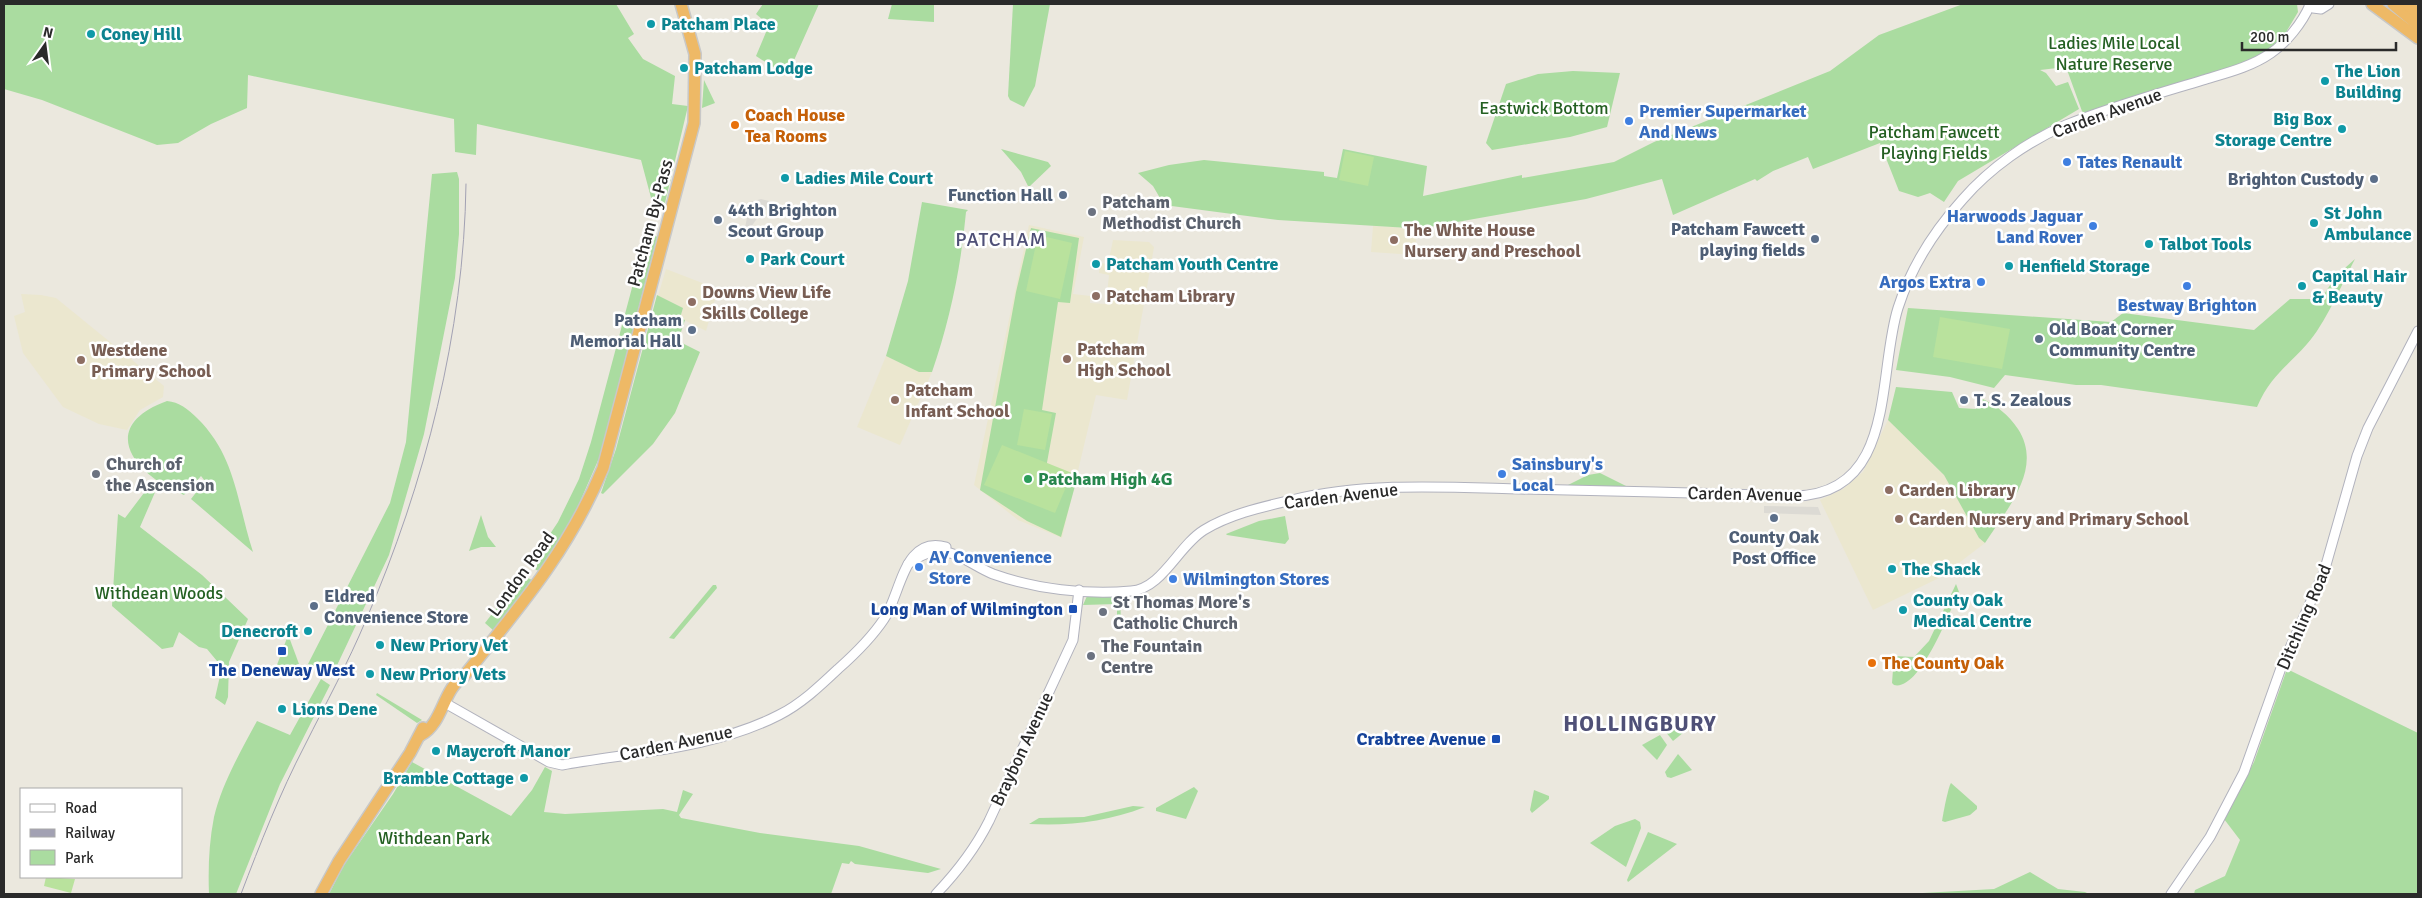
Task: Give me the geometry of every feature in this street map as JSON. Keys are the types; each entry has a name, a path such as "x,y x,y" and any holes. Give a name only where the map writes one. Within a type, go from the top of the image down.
{"highway":[{"name":"Patcham By-Pass","path":"584,512 604,468 694,123 695,54 681,4"},
{"path":"2372,4 2418,38"},
{"path":"2393,4 2418,26"},
{"path":"2407,4 2418,14"},
{"name":"London Road","path":"321,894 339,861 421,735 432,714 438,706 452,697 464,676 540,581 566,544 584,512"}],"street":[{"path":"2310,5 2320,9 2329,4"},
{"name":"Carden Avenue","path":"445,703 549,762 562,766 674,747 727,734 766,721 794,706 842,666 875,632 885,618 908,564 917,551 934,545 945,547 960,558 993,574 1039,585 1079,590 1141,590 1160,577 1192,538 1212,526 1261,508 1310,496 1357,491 1432,488 1805,496 1833,487 1858,467 1869,450 1880,422 1893,330 1908,280 1930,241 1946,219 1976,185 2027,146 2066,125 2262,59 2289,36 2310,5"},
{"name":"Ditchling Road","path":"2171,894 2210,837 2244,772 2281,668 2324,572 2360,449 2368,428 2418,330"},
{"name":"Braybon Avenue","path":"936,894 977,846 989,821 1073,640 1079,590"}],"shaded area":[{"path":"761,199 777,203 778,207 762,211 745,236 741,235 745,228 750,202"},
{"name":"Patcham High School","path":"1029,225 1084,237 1073,294 1090,296 1090,303 1106,304 1109,275 1099,273 1100,263 1108,264 1113,240 1149,242 1154,247 1127,400 1096,395 1062,538 1018,520 974,485"},
{"name":"The White House Nursery and Preschool","path":"1410,225 1417,226 1415,255 1371,252 1373,226 1409,228"},
{"name":"Downs View Life Skills College","path":"666,269 718,289 706,331 680,318 683,308 658,296"},
{"name":"Westdene Primary School","path":"21,294 56,298 164,386 163,397 140,410 127,430 99,424 63,407 23,353 14,316 25,312"},
{"name":"Patcham Infant School","path":"886,356 919,371 932,372 900,445 857,427"},
{"name":"Carden Nursery and Primary School","path":"1888,420 1944,475 1979,538 1985,543 1939,578 1873,610 1820,500 1843,489 1863,472"},
{"path":"1764,506 1818,507 1821,515 1764,513"}],"green space":[{"name":"Coney Hill","path":"4,4 616,4 634,34 628,38 643,59 675,76 672,104 688,106 664,207 654,209 641,160 477,124 476,155 455,152 454,119 248,75 247,108 211,124 178,143 157,145 42,100 4,89"},
{"path":"763,4 819,4 787,76 756,56 769,25 756,14"},
{"path":"892,4 934,4 934,22 888,19"},
{"path":"1013,4 1050,4 1035,86 1024,107 1010,100 1008,96"},
{"name":"Ladies Mile Local Nature Reserve","path":"1963,4 2297,4 2298,12 2282,39 2247,65 2083,114 2066,67 2040,70 2046,73 2056,86 2068,82 2079,109 1958,181 1944,202 1930,193 1918,197 1899,191 1880,143 1813,169 1808,157 1773,171 1757,181 1755,179 1673,215 1662,179 1586,199 1429,227 1427,229 1410,225 1409,228 1278,220 1164,205 1153,186 1138,173 1169,165 1204,160 1324,172 1324,176 1337,178 1343,149 1427,166 1423,196 1522,175 1522,178 1614,162 1654,142 1830,71 1879,35"},
{"name":"Eastwick Bottom","path":"1573,71 1620,73 1607,127 1570,137 1492,150 1486,143 1506,84 1538,74"},
{"path":"704,80 715,103 702,108"},
{"path":"1001,149 1048,162 1051,166 1028,186 1021,172"},
{"path":"1345,151 1374,157 1368,186 1339,180"},
{"path":"457,172 459,179 459,234 455,278 424,434 389,555 332,676 308,664 390,503 406,442 432,174"},
{"path":"922,202 968,210 966,212 954,293 932,372 919,372 886,356 908,281"},
{"path":"1031,228 1079,238 1070,303 1058,302 1042,410 1056,413 1044,479 1075,486 1061,537 1027,521 980,490 1016,292"},
{"path":"652,232 657,237 600,456 572,520 541,571 536,570 532,561 558,522 579,479 591,442 646,235"},
{"path":"1038,235 1072,243 1060,299 1026,291"},
{"path":"2355,259 2320,326 2307,344 2273,379 2257,407 2101,385 2076,385 2005,375 1994,388 1950,377 1896,370 1908,308 2111,322 2123,313 2254,330 2290,299 2321,299 2336,276"},
{"path":"657,295 683,308 680,318 685,320 678,341 700,352 675,413 653,444 603,494 601,493 616,449"},
{"path":"1940,317 2010,329 2002,369 1933,357"},
{"path":"1896,387 1952,392 1959,408 1976,409 1981,398 2002,411 2018,429 2025,444 2027,459 2025,474 2012,503 1985,543 1979,538 1944,475 1888,420"},
{"path":"167,401 179,404 197,418 220,448 234,481 253,552 191,499 205,481 201,476 184,495 150,476 138,463 130,450 128,437 133,424 145,412"},
{"path":"1024,409 1052,414 1045,450 1017,445"},
{"name":"Patcham High 4G","path":"1002,445 1072,473 1055,513 984,485"},
{"path":"1600,473 1628,487 1568,485 1588,475"},
{"name":"Withdean Woods","path":"150,485 156,490 140,527 202,575 248,619 229,662 228,697 225,705 215,698 222,667 207,649 199,647 179,632 173,647 162,649 112,606 118,514 125,518"},
{"path":"481,515 488,537 496,547 481,547 469,551"},
{"path":"1285,516 1289,539 1285,544 1226,534 1259,521"},
{"path":"522,575 532,580 494,631 485,623"},
{"path":"1956,584 1959,592 1924,663 1914,676 1904,684 1894,685 1892,683 1894,656 1914,657 1929,641"},
{"path":"713,585 716,585 717,588 674,639 669,638"},
{"path":"1087,596 1120,597 1121,622 1117,622 1117,604 1083,605"},
{"path":"289,637 299,664 275,675 274,673"},
{"path":"2287,669 2418,733 2418,894 2194,894 2195,890 2225,876 2240,840 2224,819 2254,762"},
{"path":"321,679 330,685 280,784 236,894 209,894 209,856 214,817 217,804 238,756 257,721 290,735"},
{"path":"377,693 422,720 417,723 376,695"},
{"path":"1700,719 1673,741 1665,731"},
{"path":"1660,735 1667,745 1657,760 1642,745"},
{"path":"1678,754 1692,770 1671,778 1667,777 1665,772"},
{"name":"Withdean Park","path":"412,762 511,816 532,790 545,767 552,771 544,812 565,814 663,809 677,812 683,790 693,794 679,815 681,818 760,833 859,846 941,869 928,873 855,864 851,861 849,864 842,863 831,894 329,894 344,865 393,794"},
{"path":"1951,783 1977,806 1977,809 1970,815 1945,822 1942,821"},
{"path":"1194,787 1198,791 1186,819 1156,811 1156,808"},
{"path":"1534,790 1549,796 1549,799 1532,813 1530,810"},
{"path":"1133,806 1145,807 1088,822 1029,824 1039,818 1084,817"},
{"path":"1635,819 1640,822 1641,828 1626,867 1590,843 1615,826"},
{"path":"1648,832 1677,844 1628,882 1627,880"},
{"path":"2030,872 2058,889 2089,894 1905,894 1994,889"},
{"path":"46,878 75,879 71,893 44,886"}],"railway":[{"path":"241,894 287,782 359,636 406,515 423,461 449,351 458,296 464,240 466,184"}],"place":[{"name":"Patcham Place","path":"651,24"},
{"name":"Coney Hill","path":"91,34"},
{"name":"Patcham Lodge","path":"684,68"},
{"name":"The Lion Building","path":"2325,81"},
{"name":"Premier Supermarket And News","path":"1629,121"},
{"name":"Coach House Tea Rooms","path":"735,125"},
{"name":"Big Box Storage Centre","path":"2342,129"},
{"name":"Tates Renault","path":"2067,162"},
{"name":"Ladies Mile Court","path":"785,178"},
{"name":"Brighton Custody","path":"2374,179"},
{"name":"Function Hall","path":"1063,195"},
{"name":"Patcham Methodist Church","path":"1092,212"},
{"name":"44th Brighton Scout Group","path":"718,220"},
{"name":"St John Ambulance","path":"2314,223"},
{"name":"Harwoods Jaguar Land Rover","path":"2093,226"},
{"name":"Patcham Fawcett playing fields","path":"1815,239"},
{"name":"The White House Nursery and Preschool","path":"1394,240"},
{"name":"Talbot Tools","path":"2149,244"},
{"name":"Park Court","path":"750,259"},
{"name":"Patcham Youth Centre","path":"1096,264"},
{"name":"Henfield Storage","path":"2009,266"},
{"name":"Argos Extra","path":"1981,282"},
{"name":"Bestway Brighton","path":"2187,286"},
{"name":"Capital Hair & Beauty","path":"2302,286"},
{"name":"Patcham Library","path":"1096,296"},
{"name":"Downs View Life Skills College","path":"692,302"},
{"name":"Patcham Memorial Hall","path":"692,330"},
{"name":"Old Boat Corner Community Centre","path":"2039,339"},
{"name":"Patcham High School","path":"1067,359"},
{"name":"Westdene Primary School","path":"81,360"},
{"name":"Patcham Infant School","path":"895,400"},
{"name":"T. S. Zealous","path":"1964,400"},
{"name":"Church of the Ascension","path":"96,474"},
{"name":"Sainsbury's Local","path":"1502,474"},
{"name":"Patcham High 4G","path":"1028,479"},
{"name":"Carden Library","path":"1889,490"},
{"name":"County Oak Post Office","path":"1774,518"},
{"name":"Carden Nursery and Primary School","path":"1899,519"},
{"name":"AY Convenience Store","path":"919,567"},
{"name":"The Shack","path":"1892,569"},
{"name":"Wilmington Stores","path":"1173,579"},
{"name":"Eldred Convenience Store","path":"314,606"},
{"name":"Long Man of Wilmington","path":"1073,609"},
{"name":"County Oak Medical Centre","path":"1903,610"},
{"name":"St Thomas More's Catholic Church","path":"1103,612"},
{"name":"Denecroft","path":"308,631"},
{"name":"New Priory Vet","path":"380,645"},
{"name":"The Deneway West","path":"282,651"},
{"name":"The Fountain Centre","path":"1091,656"},
{"name":"The County Oak","path":"1872,663"},
{"name":"New Priory Vets","path":"370,674"},
{"name":"Lions Dene","path":"282,709"},
{"name":"Crabtree Avenue","path":"1496,739"},
{"name":"Maycroft Manor","path":"436,751"},
{"name":"Bramble Cottage","path":"524,778"}],"district":[{"name":"PATCHAM","path":"1001,239"},
{"name":"HOLLINGBURY","path":"1640,723"}],"park label":[{"name":"Patcham Fawcett Playing Fields","path":"1934,142"}]}
